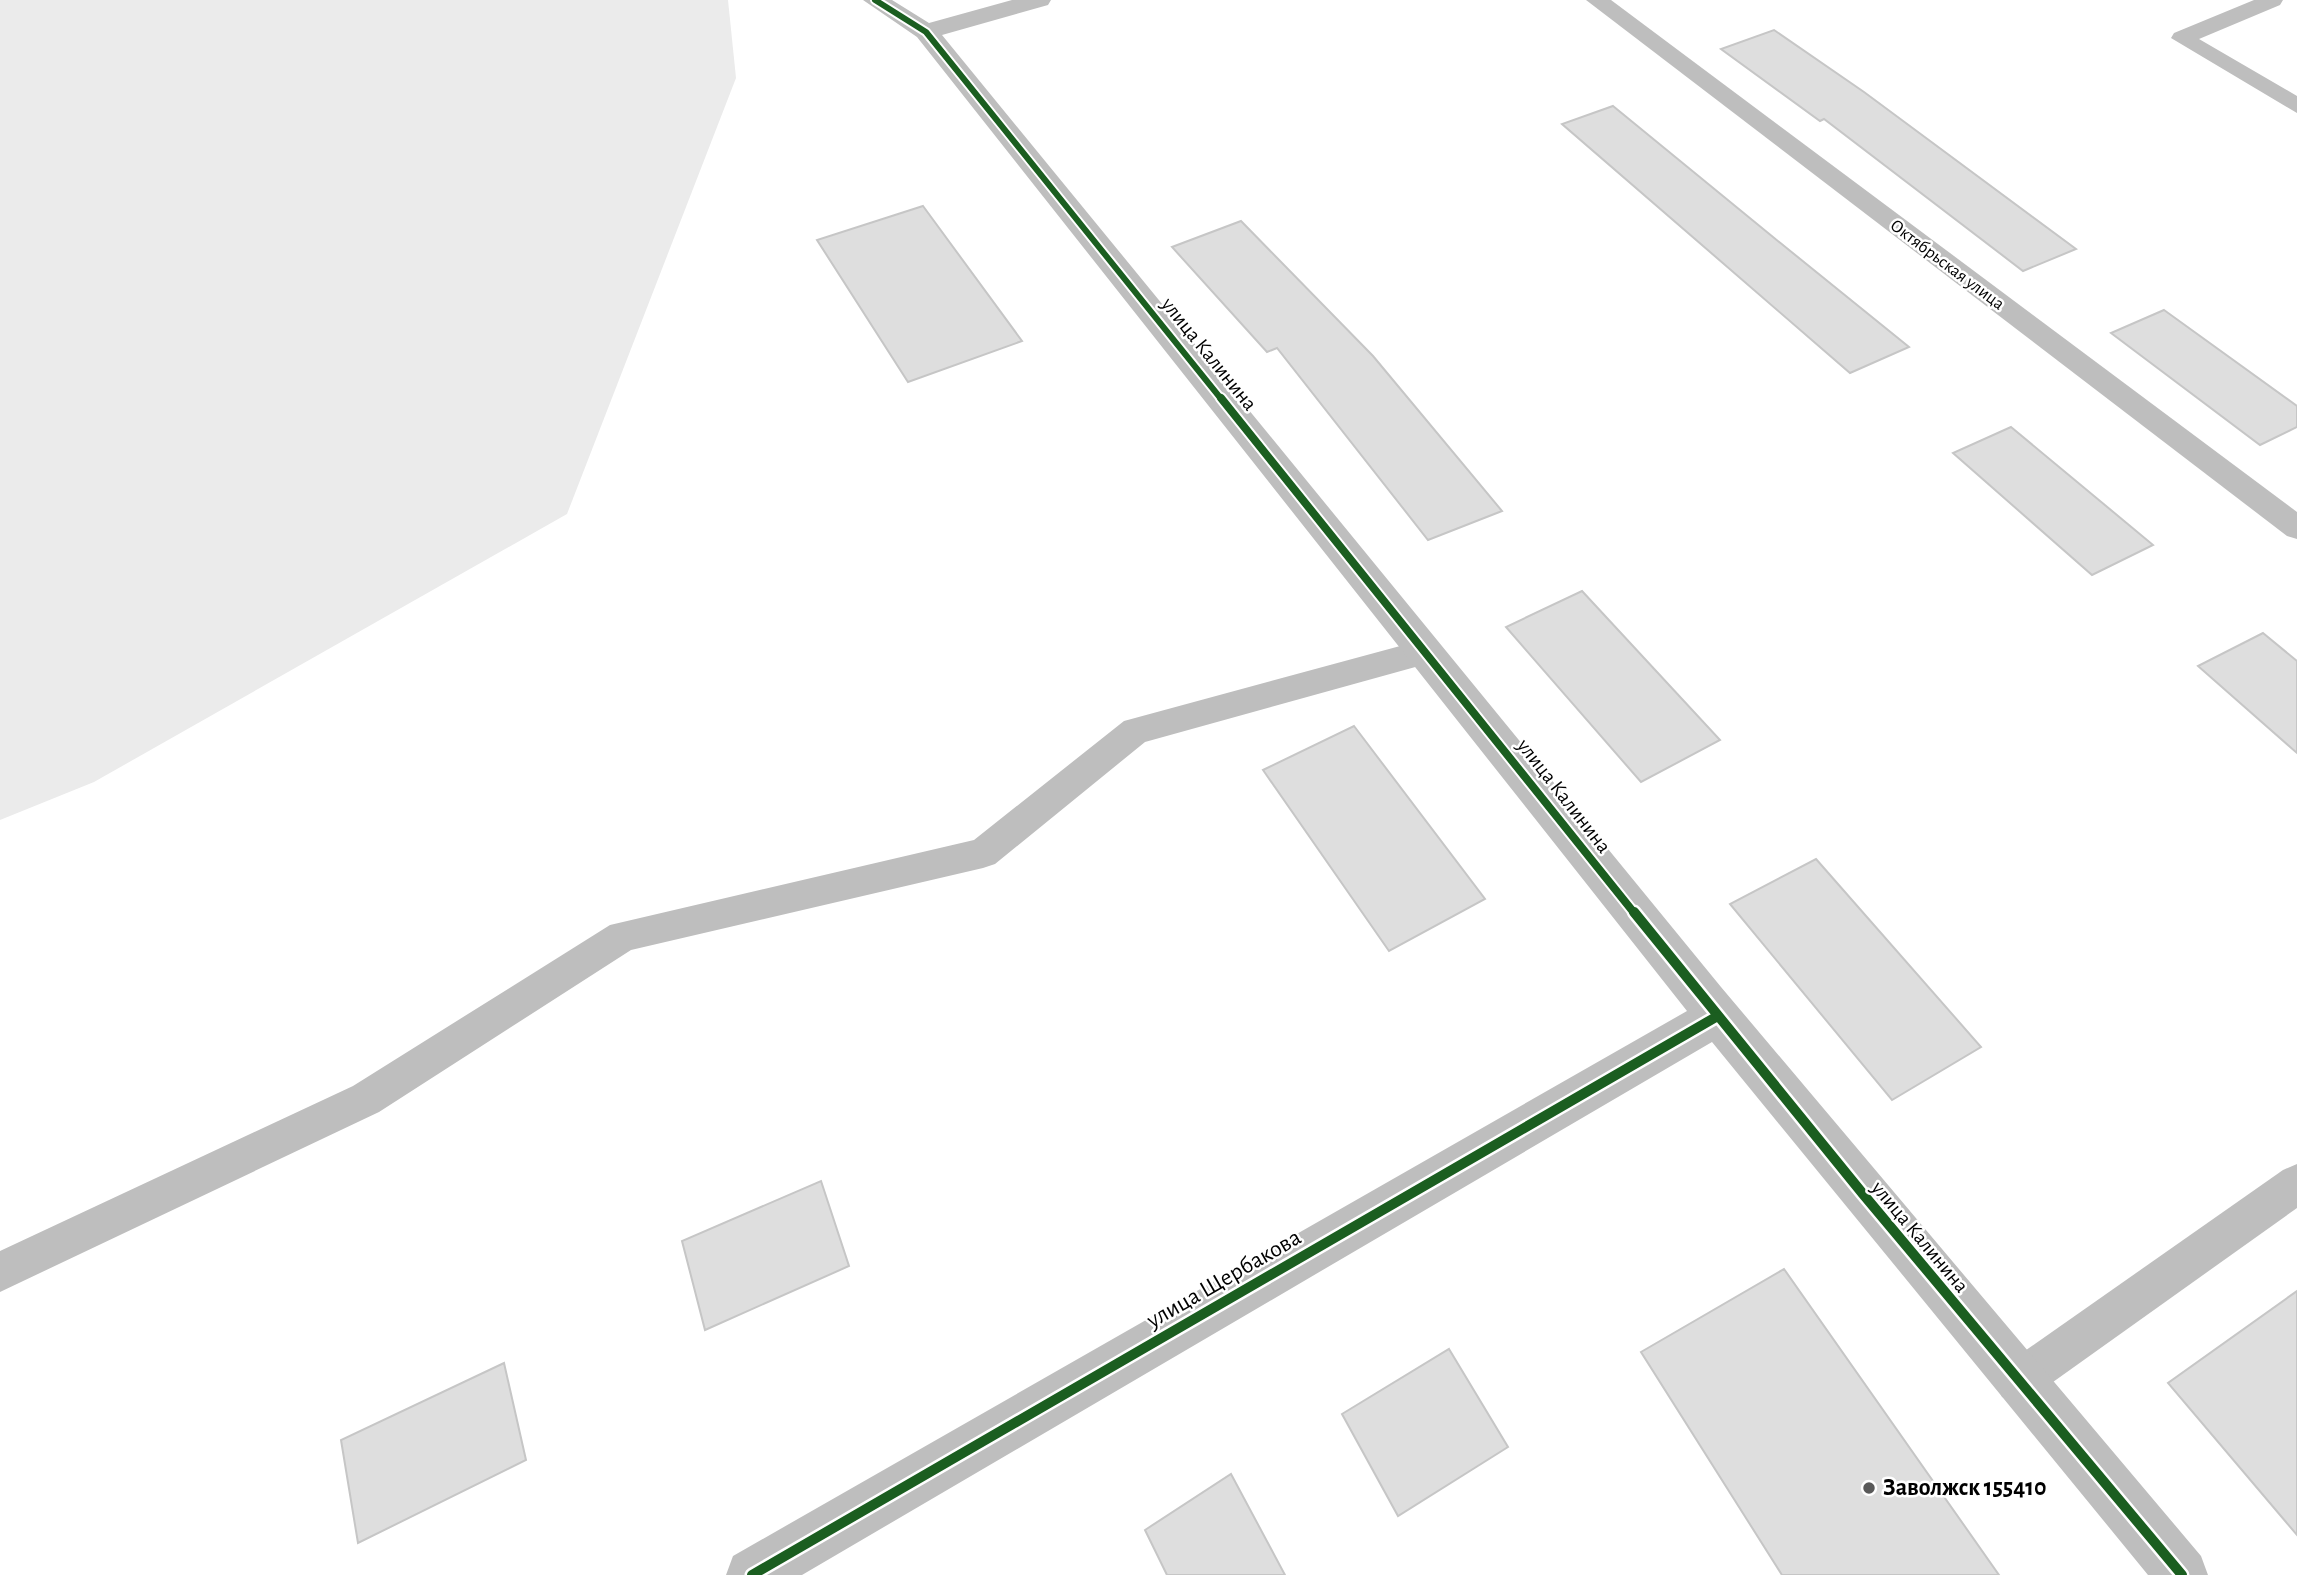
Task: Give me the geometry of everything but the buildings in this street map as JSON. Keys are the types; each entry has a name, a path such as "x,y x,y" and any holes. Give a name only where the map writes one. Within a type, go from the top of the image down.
{"street":[{"name":"улица Калинина","path":"875,0 926,32 1426,652 1716,1017 2017,1382 2182,1575"},
{"path":"926,32 1039,0"},
{"name":"улица Щербакова","path":"752,1575 1716,1017"}],"lane":[{"name":"Октябрьская улица","path":"1597,0 2297,527"},
{"path":"2272,0 2182,38 2297,106"},
{"path":"0,1272 366,1099 624,936 983,853 1135,730 1426,652"},
{"path":"2017,1382 2297,1184"}],"shaded area":[{"path":"0,0 728,0 736,78 567,514 94,782 0,820"}],"cycle path":[{"path":"875,0 926,32 1549,808 1863,1194 2182,1575"},
{"path":"752,1575 1716,1017"}],"place":[{"name":"Заволжск 155410","path":"1869,1488"}]}
